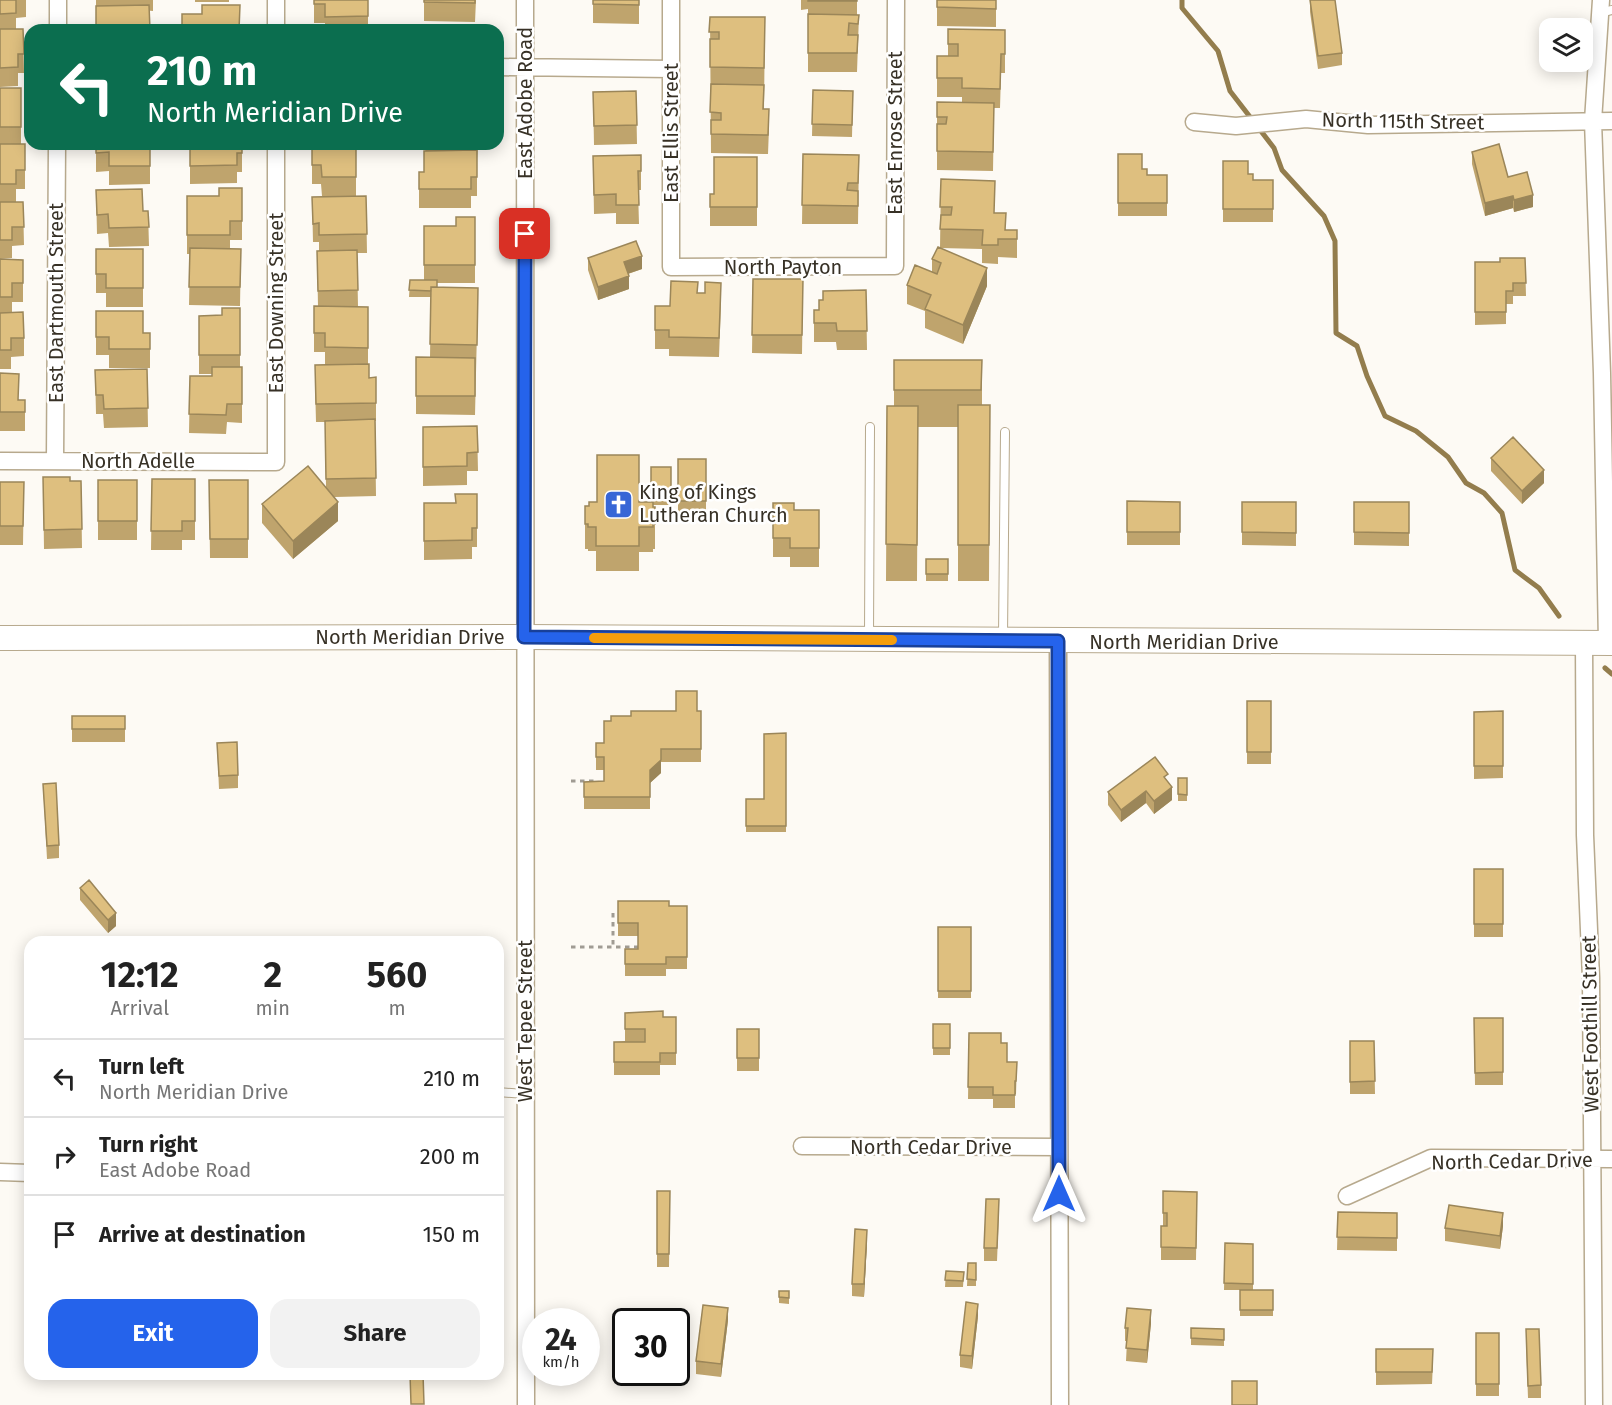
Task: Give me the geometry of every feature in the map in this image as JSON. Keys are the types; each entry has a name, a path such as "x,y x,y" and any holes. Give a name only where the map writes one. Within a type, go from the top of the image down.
{"street":[{"path":"58,0 58,24"},
{"path":"276,0 276,24"},
{"name":"East Adobe Road","path":"524,637 525,0"},
{"name":"East Ellis Street","path":"670,267 671,0"},
{"name":"East Enrose Street","path":"895,266 896,0"},
{"name":"West Foothill Street","path":"1594,1405 1591,978 1585,835 1601,643 1602,373 1593,121 1604,8"},
{"path":"504,67 671,69"},
{"name":"North 115th Street","path":"1194,122 1236,126 1306,120 1368,125 1612,121"},
{"name":"East Dartmouth Street","path":"55,461 57,150"},
{"name":"East Downing Street","path":"276,150 276,462"},
{"name":"North Payton","path":"670,267 895,266"},
{"name":"North Adelle","path":"0,461 276,462"},
{"name":"North Meridian Drive","path":"0,638 524,637 1601,643"},
{"name":"West Tepee Street","path":"524,637 526,1405"},
{"path":"1058,641 1060,1405"},
{"name":"North Cedar Drive","path":"802,1146 1059,1147"},
{"name":"North Cedar Drive","path":"1347,1196 1431,1158 1612,1159"},
{"path":"0,1172 24,1173"}],"lane":[{"path":"869,640 870,427"},
{"path":"1003,641 1005,432"},
{"path":"504,1092 525,1094"}],"path":[{"path":"571,781 604,782"},
{"path":"613,913 613,948"},
{"path":"571,947 638,947"}],"building":[{"path":"0,0 16,0 16,13 0,14"},
{"path":"314,0 368,0 368,16 325,17 325,4 314,4"},
{"path":"424,0 475,0 475,3 424,2"},
{"path":"593,0 639,0 639,5 593,4"},
{"path":"857,0 857,1 808,1"},
{"path":"937,0 996,0 996,9 937,7"},
{"path":"1310,0 1335,0 1342,53 1318,56"},
{"path":"149,5 150,24 96,24 96,6"},
{"path":"202,5 240,5 239,24 182,24 182,14 202,14"},
{"path":"808,14 859,15 858,24 849,23 848,35 858,35 857,53 808,53"},
{"path":"710,17 765,17 764,68 710,67 710,39 719,39 719,32 709,32"},
{"path":"0,29 23,29 24,54 18,54 18,67 0,68"},
{"path":"948,29 1005,30 1005,54 1001,54 1000,89 962,88 962,78 937,78 937,56 958,56 958,44 948,44"},
{"path":"711,84 764,85 763,109 769,109 768,135 711,134 711,120 721,120 721,113 710,112"},
{"path":"0,88 21,88 21,127 0,127"},
{"path":"813,90 853,91 852,125 812,124"},
{"path":"636,91 637,125 594,126 593,92"},
{"path":"937,102 994,103 993,152 937,151 937,124 946,124 947,117 937,117"},
{"path":"0,144 24,144 25,170 16,170 16,184 0,184"},
{"path":"1499,144 1508,177 1527,172 1533,195 1514,200 1513,196 1485,203 1472,152"},
{"path":"96,150 150,150 150,166 109,166 109,152 96,153"},
{"path":"190,150 242,150 242,153 237,153 237,165 190,166"},
{"path":"312,150 356,150 356,177 322,177 321,165 312,165"},
{"path":"477,150 477,177 471,177 471,189 419,189 419,172 424,172 424,151"},
{"path":"803,154 859,155 858,183 848,183 847,190 858,191 858,206 802,205"},
{"path":"1118,154 1142,154 1142,169 1147,169 1147,175 1167,175 1167,203 1118,203"},
{"path":"641,155 641,171 638,171 639,205 616,205 616,194 594,195 593,156"},
{"path":"714,157 757,157 757,207 710,207 710,194 714,194"},
{"path":"1223,161 1248,161 1248,174 1253,174 1253,180 1273,180 1273,209 1223,209"},
{"path":"941,179 995,181 994,213 1006,213 1005,230 1017,230 1017,239 998,239 998,245 982,245 983,230 940,229 941,215 951,215 952,207 940,207"},
{"path":"219,188 242,188 242,221 230,221 230,235 187,235 187,196 219,196"},
{"path":"142,189 143,211 148,211 149,227 109,228 108,214 97,215 96,190"},
{"path":"366,196 367,234 319,235 319,223 313,224 312,197"},
{"path":"0,202 23,202 24,227 12,227 12,240 0,240"},
{"path":"456,217 475,217 475,265 424,265 424,226 456,226"},
{"path":"636,241 642,256 624,262 629,276 598,287 588,258"},
{"path":"938,247 987,268 963,325 925,309 931,295 907,285 915,265 937,274 941,263 932,259"},
{"path":"190,248 241,249 240,287 189,287"},
{"path":"96,249 143,249 143,288 106,288 106,274 96,274"},
{"path":"357,250 358,290 318,291 317,251"},
{"path":"1500,258 1525,258 1526,283 1513,283 1513,291 1506,291 1506,312 1475,312 1475,262 1500,262"},
{"path":"0,259 23,260 23,283 12,283 12,297 0,297"},
{"path":"753,279 803,279 802,335 752,335"},
{"path":"410,280 437,280 437,287 431,287 431,291 409,290"},
{"path":"671,281 698,282 697,293 705,293 705,282 721,283 719,338 669,337 669,330 655,330 655,306 670,306"},
{"path":"431,287 478,288 477,345 430,344"},
{"path":"866,290 867,331 837,331 836,323 814,323 814,310 819,310 819,300 823,300 823,291"},
{"path":"314,306 368,307 368,348 325,347 325,333 314,333"},
{"path":"222,308 240,308 240,355 199,355 199,316 222,315"},
{"path":"96,311 143,311 143,333 150,333 150,349 109,349 109,337 96,337"},
{"path":"23,312 24,338 11,338 11,350 0,350 0,313"},
{"path":"416,357 475,358 475,396 416,396"},
{"path":"894,360 982,360 981,390 894,390"},
{"path":"369,364 369,378 376,377 376,403 316,404 315,365"},
{"path":"212,367 242,367 242,404 227,404 226,415 189,414 190,376 212,376"},
{"path":"147,369 148,408 104,409 103,395 96,395 95,370"},
{"path":"0,373 19,374 18,400 25,400 25,412 0,412"},
{"path":"958,405 990,405 989,545 958,545"},
{"path":"887,406 918,406 917,545 886,544"},
{"path":"375,419 376,478 326,479 325,421"},
{"path":"477,426 478,452 467,453 467,466 423,467 423,427"},
{"path":"1513,437 1544,470 1522,491 1491,458"},
{"name":"King of Kings Lutheran Church","path":"597,455 639,455 639,502 653,502 655,524 653,527 639,527 639,546 596,546 596,527 588,527 588,524 585,524 585,506 589,506 589,502 597,502"},
{"path":"678,459 706,459 706,501 678,501"},
{"path":"308,466 338,502 293,541 262,504"},
{"path":"651,467 671,467 671,493 651,493"},
{"path":"43,477 70,477 70,481 81,481 82,529 44,530"},
{"path":"152,479 195,479 195,521 182,521 182,531 151,531"},
{"path":"98,480 137,480 137,521 98,521"},
{"path":"209,480 248,480 248,539 210,539"},
{"path":"0,482 24,482 23,526 0,526"},
{"path":"455,494 477,494 477,528 472,528 472,540 424,541 424,503 456,503"},
{"path":"1127,501 1180,502 1180,532 1127,532"},
{"path":"1242,502 1296,502 1296,533 1242,532"},
{"path":"1354,502 1409,502 1409,533 1354,532"},
{"path":"773,503 794,503 794,510 819,510 819,548 790,548 790,538 773,538"},
{"path":"926,559 948,559 948,574 926,574"},
{"path":"676,691 697,691 697,711 701,711 701,749 661,749 661,760 650,770 650,797 584,797 584,782 604,781 604,757 596,757 596,743 604,743 604,721 611,721 611,716 631,716 631,711 676,711"},
{"path":"1247,701 1271,701 1271,752 1247,752"},
{"path":"1503,711 1503,766 1474,766 1474,712"},
{"path":"72,716 125,716 125,729 72,729"},
{"path":"786,733 786,826 746,826 746,799 764,799 764,734"},
{"path":"237,742 238,775 219,776 217,743"},
{"path":"1155,757 1168,774 1164,777 1172,787 1154,801 1146,791 1121,810 1108,792"},
{"path":"1178,778 1187,778 1187,795 1178,794"},
{"path":"56,783 59,845 47,846 43,784"},
{"path":"1474,869 1503,869 1503,924 1474,924"},
{"path":"89,880 116,913 108,920 80,888"},
{"path":"618,901 669,901 669,906 687,906 687,957 666,957 666,964 625,964 625,949 638,949 638,923 618,923"},
{"path":"938,927 971,927 971,991 938,991"},
{"path":"663,1011 663,1017 676,1017 676,1053 660,1053 660,1062 614,1062 614,1042 645,1042 645,1029 625,1029 625,1013"},
{"path":"1474,1018 1503,1018 1503,1072 1475,1073"},
{"path":"933,1024 950,1024 950,1048 933,1048"},
{"path":"737,1029 759,1029 759,1058 737,1058"},
{"path":"969,1033 1001,1033 1001,1043 1007,1043 1007,1062 1017,1062 1015,1095 993,1095 993,1087 968,1087"},
{"path":"1350,1041 1374,1041 1375,1081 1350,1082"},
{"path":"657,1191 670,1191 669,1254 657,1254"},
{"path":"1163,1191 1197,1192 1196,1248 1161,1247 1161,1226 1167,1226 1167,1213 1163,1213"},
{"path":"986,1199 999,1199 997,1248 984,1248"},
{"path":"1449,1205 1503,1213 1500,1236 1445,1228"},
{"path":"1338,1212 1397,1213 1397,1238 1337,1237"},
{"path":"855,1229 867,1230 864,1284 852,1284"},
{"path":"1225,1243 1253,1244 1253,1284 1224,1283"},
{"path":"968,1263 976,1263 976,1280 967,1279"},
{"path":"946,1271 964,1272 963,1281 945,1280"},
{"path":"1240,1290 1273,1290 1273,1310 1240,1310"},
{"path":"779,1291 789,1291 789,1298 779,1297"},
{"path":"966,1302 978,1304 972,1356 960,1355"},
{"path":"703,1305 728,1308 721,1364 696,1361"},
{"path":"1127,1308 1151,1310 1147,1350 1126,1348"},
{"path":"1191,1328 1224,1329 1224,1340 1191,1338"},
{"path":"1526,1329 1539,1329 1541,1385 1528,1386"},
{"path":"1476,1333 1499,1333 1499,1384 1476,1384"},
{"path":"1376,1349 1433,1349 1432,1372 1376,1372"},
{"path":"410,1380 423,1380 424,1404 411,1404"},
{"path":"1232,1381 1257,1381 1257,1405 1232,1405"}],"waterway":[{"path":"1182,0 1182,8 1218,51 1230,91 1274,148 1282,170 1324,216 1335,241 1336,333 1357,346 1367,376 1385,416 1416,431 1448,457 1466,483 1484,493 1502,513 1515,570 1539,588 1559,616"},
{"path":"1605,668 1612,674"}],"slow traffic":[{"path":"594,638 892,640"}],"place":[{"name":"King of Kings Lutheran Church","path":"618,504"}],"route":[{"path":"525,234 524,637 1058,641 1059,1194"}]}
